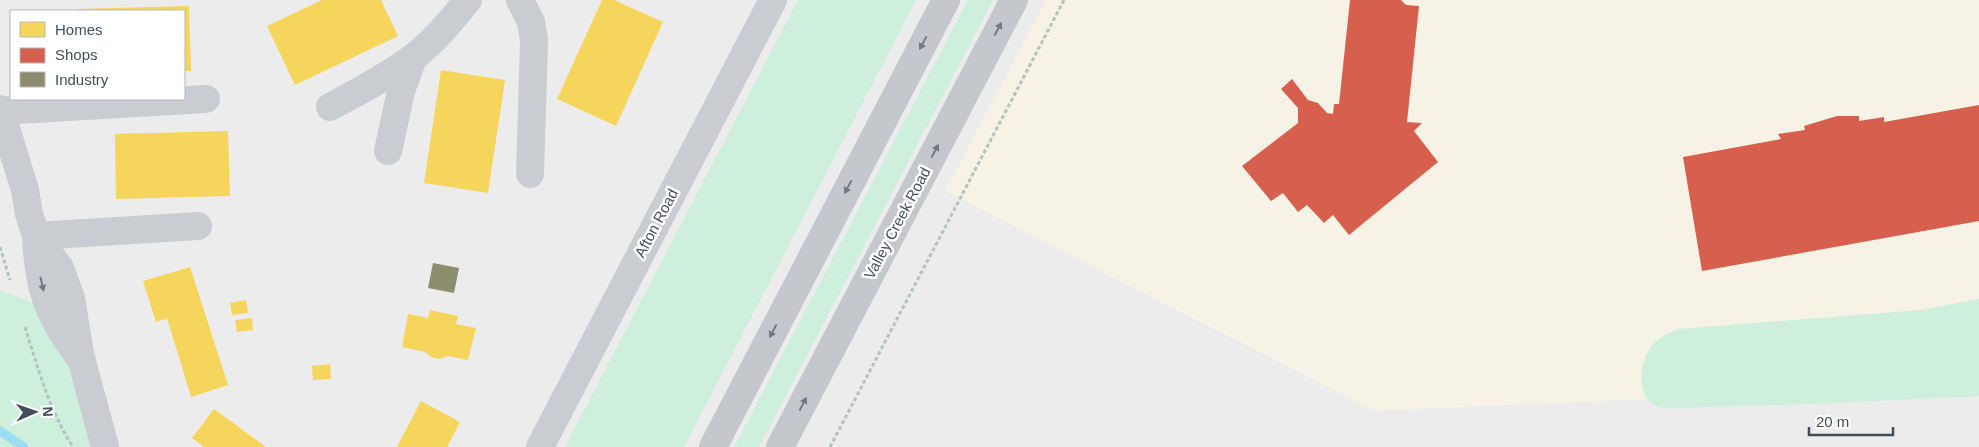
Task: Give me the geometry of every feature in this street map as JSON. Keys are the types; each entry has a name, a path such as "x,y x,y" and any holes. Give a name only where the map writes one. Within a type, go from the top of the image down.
{"main road":[{"path":"713,447 946,0"},
{"name":"Valley Creek Road","path":"780,447 1014,0"}],"street":[{"path":"330,107 413,58 468,0"},
{"path":"520,0 529,15 534,40 530,174"},
{"name":"Afton Road","path":"540,447 773,0"},
{"path":"388,151 405,78 413,58"},
{"path":"105,447 82,361 71,298 65,278 60,268 36,236 29,214 27,196 0,110 206,99"},
{"path":"36,236 198,226"}],"path":[{"path":"830,447 1064,0"},
{"path":"0,248 12,285"},
{"path":"24,322 50,405 62,432 73,447"}],"shaded area":[{"path":"1046,0 1979,0 1979,385 1374,411 945,191"}],"green space":[{"path":"798,0 916,0 684,447 565,447"},
{"path":"968,0 993,0 759,447 734,447"},
{"path":"0,290 49,309 105,447 0,447"},
{"path":"1979,299 1979,396 1672,408 1653,404 1643,391 1643,365 1649,349 1659,338 1678,329 1920,310"}],"building: Homes":[{"path":"322,0 381,0 398,36 295,85 267,26"},
{"path":"602,0 614,0 663,22 616,126 557,99"},
{"path":"189,6 191,71 185,71 185,10 76,9"},
{"path":"441,70 505,80 488,193 424,183"},
{"path":"228,131 230,196 116,199 115,134"},
{"path":"190,267 228,385 191,397 167,318 156,322 143,281"},
{"path":"246,300 248,313 232,315 230,303"},
{"path":"430,310 458,316 456,324 476,328 468,360 448,356 439,359 431,357 425,352 402,347 408,314 428,318"},
{"path":"252,318 253,330 237,332 235,320"},
{"path":"330,364 331,379 313,380 312,366"},
{"path":"421,401 460,422 447,447 397,447"},
{"path":"214,409 266,447 204,447 192,438"}],"building: Shops":[{"path":"1350,0 1401,0 1406,5 1419,6 1407,122 1422,123 1414,131 1438,162 1349,235 1333,215 1324,223 1307,205 1298,212 1283,193 1271,201 1242,166 1298,123 1298,108 1281,89 1292,79 1308,100 1318,103 1327,113 1333,114 1334,104 1339,104"},
{"path":"1979,105 1979,221 1702,271 1683,157 1781,139 1778,134 1805,130 1804,126 1837,116 1859,116 1859,121 1884,117 1884,122"}],"building: Industry":[{"path":"433,263 459,268 454,293 428,288"}],"waterway":[{"path":"0,431 24,447"}]}
